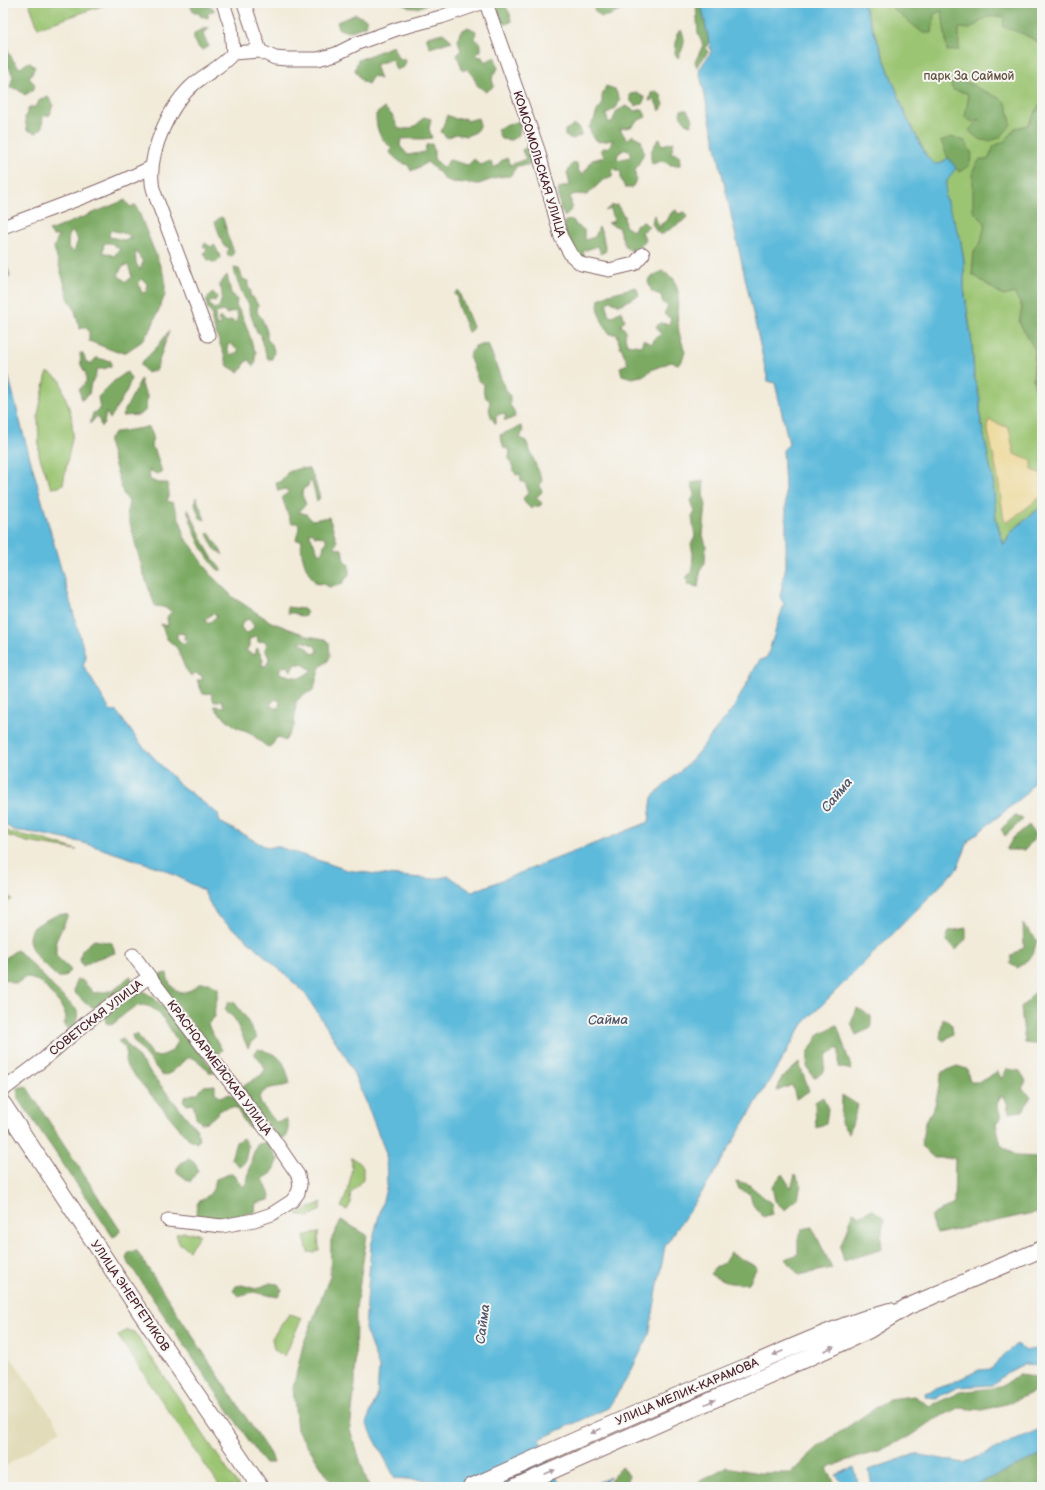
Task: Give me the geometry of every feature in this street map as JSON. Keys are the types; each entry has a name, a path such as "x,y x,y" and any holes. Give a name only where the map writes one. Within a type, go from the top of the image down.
{"main road":[{"name":"УЛИЦА ЭНЕРГЕТИКОВ","path":"3,1104 141,1313 260,1487"},
{"name":"УЛИЦА МЕЛИК-КАРАМОВА","path":"515,1487 837,1345 869,1330 907,1307 1042,1249"},
{"name":"УЛИЦА МЕЛИК-КАРАМОВА","path":"471,1487 670,1398 837,1328 907,1307"}],"street":[{"path":"208,335 156,200 152,183 152,167 156,151 171,112 181,97 195,83 228,60 233,53 231,27 222,3"},
{"path":"244,3 260,51"},
{"path":"233,53 260,51 275,58 318,58 336,54 358,42 480,3"},
{"name":"КОМСОМОЛЬСКАЯ УЛИЦА","path":"486,3 538,150 561,237 571,255 581,264 608,270 634,264 643,254"},
{"path":"3,227 46,212 132,177 152,167"},
{"name":"КРАСНОАРМЕЙСКАЯ УЛИЦА","path":"133,955 272,1137 298,1175 300,1185 298,1193 292,1201 272,1214 254,1220 222,1226 168,1220"},
{"name":"СОВЕТСКАЯ УЛИЦА","path":"3,1090 44,1059 92,1018 149,977"}],"shaded area":[{"path":"3,1346 61,1430 3,1468"}],"green space":[{"path":"29,3 110,3 38,28"},
{"path":"194,3 208,3 207,7 211,6 215,10 208,13 208,18 200,16 199,13 194,13 191,6"},
{"path":"400,3 428,3 421,7 414,8 407,7"},
{"path":"592,3 603,3 613,7 615,3 622,3 624,9 611,15 601,17 595,11"},
{"path":"696,3 701,3 709,42 706,47 708,52 697,67 695,62 703,45 698,34"},
{"name":"парк За Саймой","path":"863,3 1042,3 1042,506 1012,531 1004,545 996,520 993,481 980,416 980,400 974,375 972,344 964,288 964,261 960,237 945,197 947,181 942,163 935,165 927,157 906,116"},
{"path":"893,3 1042,3 1042,45 1024,34 1003,27 1004,16 987,17 970,29 959,28 959,50 947,51 942,11 934,14 932,33 923,33 892,8"},
{"path":"499,6 506,7 510,14 511,22 503,25 509,41 504,38 495,16"},
{"path":"356,14 367,20 365,26 348,32 339,29 337,22"},
{"path":"208,27 208,30 203,32 209,46 203,50 199,48 194,40 194,33"},
{"path":"468,27 476,31 475,39 481,44 481,51 476,53 477,56 482,57 485,62 495,57 498,69 494,73 493,77 494,86 486,92 477,85 473,75 467,69 463,71 457,55 461,51 458,40 460,32"},
{"path":"681,30 684,41 683,48 678,58 675,54 677,34"},
{"path":"3,32 8,52 16,64 20,68 29,62 35,67 29,78 35,84 33,90 25,95 17,89 10,88 13,76 3,55"},
{"path":"443,33 452,41 430,48 426,37"},
{"path":"393,46 398,58 405,59 406,61 404,67 396,70 392,59 375,65 380,79 373,76 368,84 362,81 355,70 358,60"},
{"path":"962,81 972,84 1004,102 1008,109 1011,124 1000,137 987,141 979,139 969,130 980,119 972,122 965,117 968,100 967,93 953,90 950,82"},
{"path":"606,86 615,89 620,100 616,108 606,114 608,122 612,122 617,111 626,106 635,111 643,109 646,117 637,121 631,127 620,129 627,140 633,135 641,140 644,153 635,171 636,180 632,188 625,188 621,179 621,172 613,168 612,176 603,180 587,195 576,194 570,196 572,208 565,217 559,203 559,188 570,185 567,173 572,164 577,163 578,170 582,175 592,160 604,157 601,149 609,147 613,140 599,142 592,137 589,127 594,120 597,111 602,105 602,96","holes":["625,149 631,152 630,157 617,160 618,154"]},
{"path":"656,91 661,95 664,105 660,111 654,99 649,101 651,93"},
{"path":"637,93 645,98 642,104 635,106 630,100 630,94"},
{"path":"48,97 53,104 50,115 43,116 42,128 36,133 27,130 25,118 29,107 36,107 40,99"},
{"path":"1042,100 1042,394 1035,391 1033,378 1035,350 1019,322 1022,307 1014,293 1004,296 972,274 974,251 981,242 985,223 973,211 973,170 980,159 988,160 994,146 1005,141 1015,128 1028,125"},
{"path":"384,108 392,115 399,129 413,127 424,117 431,119 429,129 432,138 401,139 400,146 408,155 425,152 426,145 432,144 434,159 444,168 449,160 468,165 474,159 481,165 490,161 495,168 501,161 507,158 510,165 526,159 522,150 527,147 534,152 534,160 528,165 517,166 510,176 498,177 479,184 452,182 444,179 440,173 427,162 411,171 408,165 400,162 390,153 392,148 384,141 379,133 376,114"},
{"path":"681,110 687,110 693,120 691,125 687,124 680,115"},
{"path":"447,115 456,119 465,118 467,121 478,118 480,124 476,132 466,136 456,134 447,138 441,132"},
{"path":"519,121 519,135 511,140 501,139 497,129"},
{"path":"574,125 580,128 581,135 573,139 565,136 565,130"},
{"path":"951,137 965,141 972,154 969,166 959,172 948,158 941,141"},
{"path":"660,138 662,145 674,142 671,154 675,153 680,156 680,165 671,165 662,161 652,164 652,150"},
{"path":"125,200 130,207 136,205 165,278 165,295 151,329 141,342 126,352 117,352 89,341 89,332 86,327 80,329 74,308 69,300 54,248 58,236 53,236 49,231","holes":["110,230 127,234 132,238 125,240 109,237","73,232 78,240 74,252 68,247 69,233","104,243 111,243 120,249 114,256 103,252","135,250 143,262 140,270 136,263","128,265 132,277 126,282 118,275 122,267","142,279 147,284 146,292 142,293 138,283"]},
{"path":"617,205 624,216 625,226 633,231 637,224 644,222 649,227 642,232 646,240 634,251 626,248 618,227 608,223 614,221 611,209 605,211 611,206"},
{"path":"676,210 678,214 684,212 687,217 661,235 656,231 652,223 654,215 660,229 661,224 667,221 671,213"},
{"path":"220,217 223,218 227,235 234,251 232,256 229,257 227,253 229,248 223,245 215,222"},
{"path":"573,220 576,225 584,230 585,240 595,237 599,227 602,232 606,251 601,254 598,246 583,251 585,259 578,259 565,233 565,221"},
{"path":"205,243 211,247 214,244 221,258 216,263 208,260 204,253 207,249 203,246"},
{"path":"3,260 5,261 10,275 6,281 3,281"},
{"path":"234,268 239,269 243,279 248,281 248,287 251,290 250,296 253,297 258,305 257,312 267,331 267,339 272,344 274,351 272,359 268,359 262,343 261,334 257,332 249,310 249,304 244,297"},
{"path":"662,271 674,279 679,294 677,311 679,333 685,352 682,361 678,364 671,362 651,370 646,375 632,378 622,375 620,367 628,364 620,347 617,334 610,334 602,322 598,308 599,299 609,294 636,287 639,295 619,305 610,301 607,304 608,314 611,317 621,311 625,320 621,325 626,331 625,337 627,344 641,346 643,340 652,344 655,338 661,334 656,326 660,323 669,324 671,319 664,314 668,306 663,303 661,295 652,292 648,282 649,278"},
{"path":"227,275 231,293 237,300 236,305 244,319 256,352 256,363 253,366 250,360 245,362 243,368 238,372 228,366 212,322 212,314 208,310 206,300 213,292 217,297 215,301 211,300 209,303 213,309 219,307 222,291 219,285","holes":["223,311 227,314 234,311 238,315 236,323 231,320 228,322 223,321 220,317 218,319 221,325 217,326 215,318 216,313","229,343 238,350 238,352 230,355 227,348"]},
{"path":"458,290 473,327 470,332 468,332 458,306 457,296 454,294"},
{"path":"169,331 156,370 147,373 140,364 158,346"},
{"path":"488,344 504,386 510,396 510,405 514,411 515,417 504,420 506,416 503,413 496,416 496,424 490,413 490,400 486,398 484,394 484,384 478,380 469,356 475,346"},
{"path":"80,353 83,353 86,362 91,364 96,358 111,361 111,366 104,369 97,369 95,378 91,383 89,394 82,400 79,390 86,382 86,374 81,365"},
{"path":"127,372 131,379 127,390 110,419 106,412 104,424 101,427 98,415 90,424 93,413 100,409 98,397 114,381"},
{"path":"47,373 50,373 61,381 71,414 73,433 63,484 59,487 51,488 39,455 38,414"},
{"path":"141,379 141,385 147,396 146,410 139,415 122,416"},
{"path":"521,426 523,431 520,438 526,441 542,480 540,485 542,492 536,498 542,503 540,506 534,506 531,509 525,503 523,498 528,493 526,484 521,481 520,474 516,475 509,458 510,450 504,448 500,435"},
{"path":"149,427 153,436 151,446 155,450 162,472 157,474 149,470 150,480 159,483 167,483 169,493 167,501 173,503 182,526 184,537 212,576 234,598 271,622 308,636 325,639 329,643 330,656 328,661 320,667 313,691 304,694 296,702 294,726 285,741 277,737 271,747 266,746 249,732 236,727 218,712 214,706 224,707 222,700 214,702 211,693 203,694 197,680 203,680 201,675 195,673 191,676 185,668 177,648 167,639 161,624 168,626 167,617 172,611 163,607 155,606 143,572 127,512 129,502 123,493 109,445 109,438 116,432","holes":["213,613 217,616 208,624 205,620","249,619 254,626 250,632 245,633 241,627 243,621","177,633 185,634 184,639 187,641 184,645 177,638","257,635 258,642 265,641 267,645 265,649 269,658 267,665 262,666 263,659 257,648 255,655 246,651 249,646 249,639","303,641 315,646 318,652 313,654 307,647 299,642","295,664 302,664 312,670 301,678 279,673 282,667 288,666 291,671","275,699 280,701 279,708 274,708 270,705"]},
{"path":"300,468 309,469 314,478 320,498 317,501 313,485 310,480 308,486 303,489 302,495 306,504 299,512 306,514 312,520 329,517 337,541 335,548 342,549 344,560 349,565 349,574 342,584 329,587 323,583 317,584 307,569 301,546 302,540 296,540 299,528 298,523 291,523 282,497 289,492 285,489 278,491 276,483 281,481 288,472","holes":["312,532 315,536 325,537 327,542 324,545 323,551 319,554 309,533"]},
{"path":"704,481 703,495 706,505 703,535 706,546 705,563 701,568 698,587 689,585 686,578 692,571 693,554 691,544 695,537 692,517 695,512 691,501 695,494 691,483"},
{"path":"196,497 205,520 200,518 195,505"},
{"path":"187,508 206,548 222,570 218,570 203,549 195,533"},
{"path":"210,533 223,555 214,548 207,534"},
{"path":"287,607 304,609 307,613 303,617 294,613 288,613"},
{"path":"1015,815 1023,819 1005,836 1001,829"},
{"path":"1029,825 1036,836 1025,850 1006,850 1013,838"},
{"path":"3,829 12,833 42,839 77,850 27,842 3,834"},
{"path":"3,892 12,899 3,906"},
{"path":"60,914 68,915 56,941 56,956 71,970 64,977 57,977 37,957 30,944 29,938 33,928"},
{"path":"1023,924 1037,940 1033,955 1018,968 1010,964 1012,955 1024,947"},
{"path":"966,928 966,939 956,950 946,940 949,931"},
{"path":"94,940 112,943 115,953 96,959 83,966 80,960 82,950"},
{"path":"16,950 20,952 77,1010 76,1022 69,1031 64,1025 66,1016 60,1004 41,982 26,977 16,984 4,979 3,960"},
{"path":"167,973 168,980 171,985 181,993 191,990 200,983 209,983 218,988 215,1017 208,1024 222,1050 217,1055 158,981 158,975"},
{"path":"131,976 132,983 94,1008 85,1003 74,992 76,980 82,980 94,993 117,988"},
{"path":"1039,982 1042,984 1042,1045 1025,1043 1021,1008 1036,991"},
{"path":"143,991 154,998 167,1011 215,1072 209,1072 200,1063 189,1058 171,1073 163,1076 133,1040 132,1035 137,1034 152,1055 159,1057 172,1051 178,1042 166,1022 155,1010 149,1007 143,1005 135,1007 112,1025 106,1023 105,1015 132,995"},
{"path":"228,1002 234,1002 244,1015 257,1038 251,1042 248,1048 234,1018 225,1010"},
{"path":"857,1008 871,1016 871,1028 856,1035 851,1023"},
{"path":"943,1018 952,1025 953,1034 944,1041 940,1038"},
{"path":"837,1025 852,1070 839,1067 839,1048 826,1055 824,1072 814,1078 807,1067 808,1053 819,1034"},
{"path":"123,1039 197,1130 199,1139 197,1143 188,1138 127,1067 125,1060 127,1055 125,1048 118,1041"},
{"path":"258,1049 278,1057 286,1069 290,1084 269,1088 259,1097 261,1104 276,1122 286,1119 288,1128 285,1138 278,1137 239,1089 261,1075 265,1070 260,1060 254,1054"},
{"path":"799,1063 809,1091 796,1099 792,1085 777,1091 781,1079"},
{"path":"957,1066 967,1069 970,1082 980,1082 998,1071 1001,1079 1007,1069 1020,1071 1026,1081 1022,1089 1031,1096 1023,1111 1009,1113 1007,1102 1001,1095 997,1104 1001,1118 996,1123 1001,1145 1016,1156 1042,1157 1042,1211 937,1234 931,1220 932,1215 954,1204 955,1158 934,1158 921,1146 925,1123 935,1105 942,1072"},
{"path":"215,1085 215,1092 220,1097 229,1094 236,1099 256,1123 255,1128 248,1127 236,1108 230,1107 225,1108 210,1120 201,1123 196,1117 193,1104 187,1105 183,1101 186,1096 197,1093 204,1086"},
{"path":"26,1086 120,1230 117,1235 113,1237 18,1098 17,1088"},
{"path":"842,1095 858,1105 849,1134 841,1123"},
{"path":"823,1097 828,1109 826,1123 816,1128 815,1102"},
{"path":"243,1138 248,1146 245,1162 240,1167 231,1159 236,1142"},
{"path":"267,1142 278,1159 272,1173 263,1179 270,1195 269,1200 256,1203 255,1212 226,1218 203,1218 197,1216 196,1210 198,1202 214,1188 216,1179 232,1173 243,1187 247,1182 252,1157 257,1144"},
{"path":"352,1157 363,1167 363,1179 350,1194 351,1203 347,1210 341,1207 350,1183"},
{"path":"189,1159 196,1164 198,1170 190,1182 177,1172 177,1168 182,1162"},
{"path":"782,1174 791,1188 795,1175 801,1184 798,1198 785,1210 775,1201 772,1187"},
{"path":"736,1181 748,1184 772,1204 772,1214 763,1217 753,1205 750,1194 739,1189"},
{"path":"322,1202 320,1210 309,1217 297,1214"},
{"path":"872,1209 884,1218 881,1240 882,1249 844,1261 840,1247 847,1232 853,1212 860,1216"},
{"path":"341,1220 367,1235 356,1308 355,1384 350,1430 369,1487 340,1487 331,1481 297,1430 293,1388 303,1345 330,1276 331,1240"},
{"path":"812,1227 832,1268 799,1275 786,1259 798,1254 798,1240 802,1229"},
{"path":"184,1232 200,1234 189,1250 179,1243 176,1234"},
{"path":"318,1232 319,1250 314,1253 308,1252 304,1236"},
{"path":"136,1250 270,1454 273,1463 264,1463 126,1259 128,1253"},
{"path":"730,1253 757,1267 749,1283 729,1283 710,1274 715,1268 724,1263"},
{"path":"270,1283 278,1284 282,1290 278,1297 253,1292 238,1296 233,1291 236,1286 242,1285 256,1289"},
{"path":"289,1314 302,1318 284,1356 274,1350 272,1338"},
{"path":"127,1330 134,1332 239,1487 220,1487 118,1336"},
{"path":"1018,1375 1037,1377 1038,1390 1009,1403 983,1410 958,1408 930,1422 910,1436 879,1451 845,1461 827,1469 837,1487 693,1487 693,1485 726,1467 759,1473 791,1473 819,1446 889,1399 914,1396 930,1406 960,1392 1001,1387"},
{"path":"1042,1454 1042,1487 970,1487"},
{"path":"621,1466 629,1477 623,1487 606,1487"}],"sand":[{"path":"989,420 1009,428 1014,454 1032,461 1032,470 1042,474 1042,496 1009,521 1004,520 998,478 987,426"}],"water":[{"name":"Сайма","path":"701,3 863,3 906,116 927,157 935,164 942,163 948,158 956,168 947,181 945,197 960,237 964,261 964,288 972,344 974,375 980,400 980,416 993,481 996,520 1004,545 1012,531 1042,506 1042,775 1035,779 1025,795 969,840 957,869 803,1024 709,1182 665,1246 649,1335 628,1377 608,1408 540,1439 561,1487 463,1487 461,1483 395,1478 366,1423 377,1397 379,1367 365,1329 371,1246 387,1185 386,1153 347,1059 304,992 244,937 216,915 203,890 163,869 84,843 13,830 3,823 3,355 23,433 86,658 83,665 110,710 117,712 140,743 179,784 218,814 220,822 268,848 276,846 347,870 434,879 449,876 472,892 649,822 652,797 692,760 734,707 759,661 767,657 784,604 780,597 786,565 786,509 783,450 789,444 775,383 768,381 699,70 711,52"},
{"path":"1016,1344 1025,1351 1039,1348 1042,1344 1042,1365 1025,1364 1006,1373 993,1385 958,1387 936,1398 926,1397 925,1393 947,1385 979,1370 991,1369"},
{"path":"1042,1428 1042,1454 970,1487 872,1487 869,1470 915,1454 964,1463"},
{"path":"854,1467 859,1487 846,1487 836,1475"},
{"path":"610,1477 602,1487 588,1487"}]}
